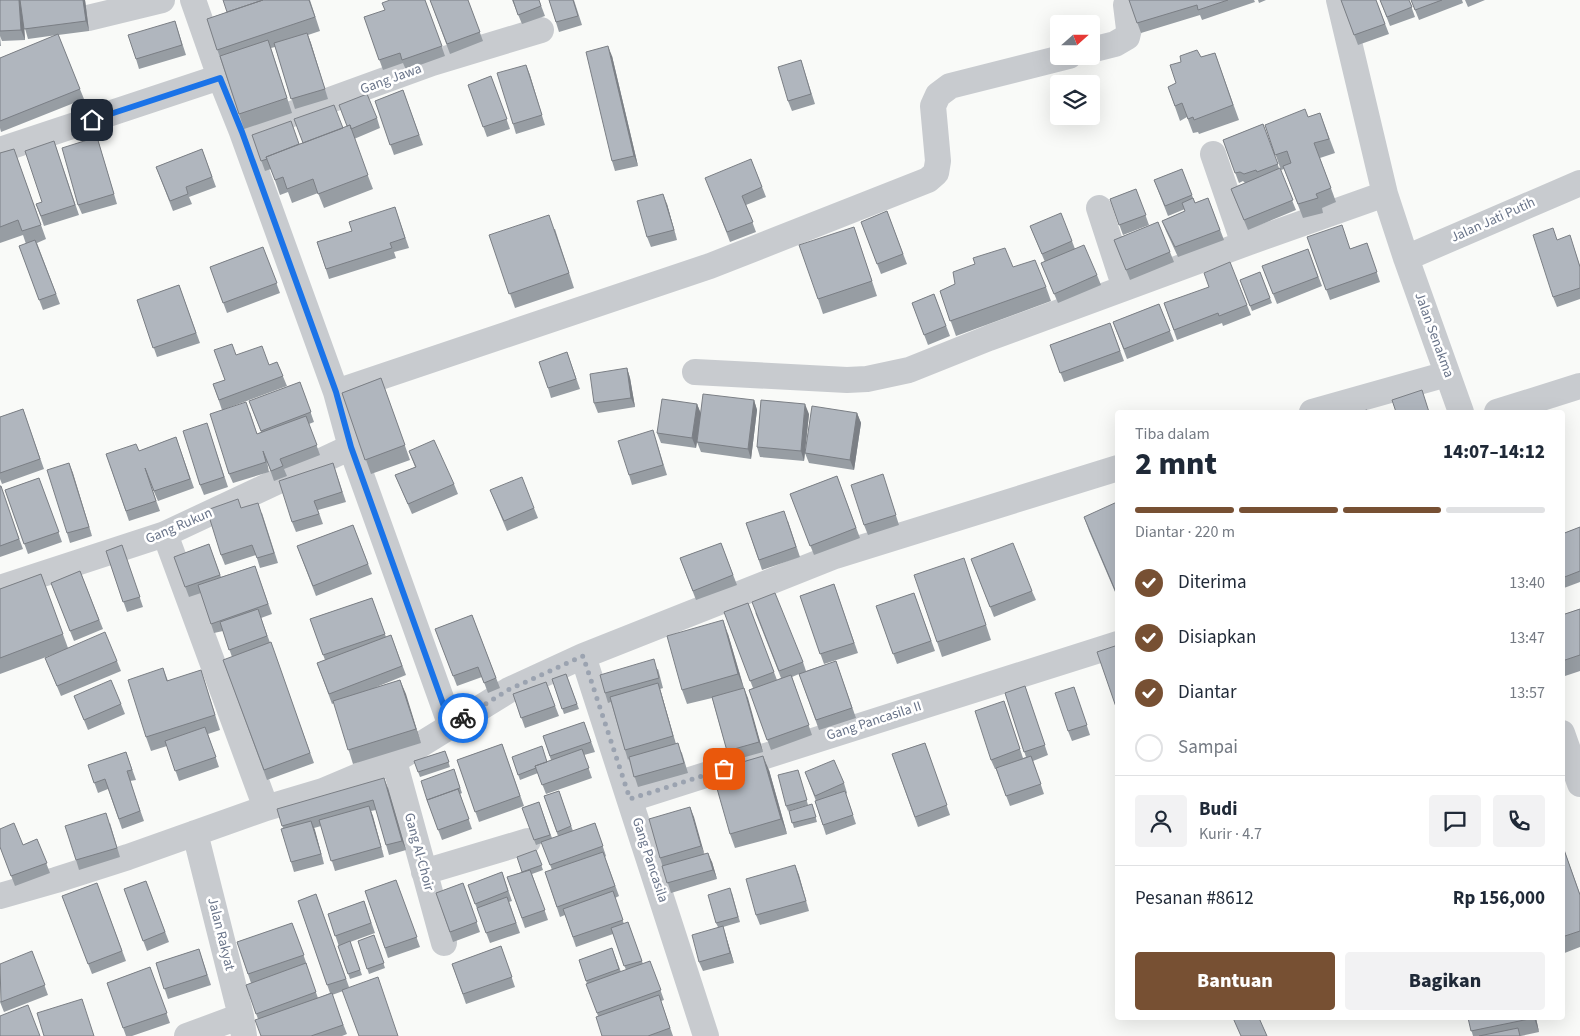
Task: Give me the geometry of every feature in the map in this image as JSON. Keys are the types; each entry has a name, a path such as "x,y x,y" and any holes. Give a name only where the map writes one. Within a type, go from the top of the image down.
{"street":[{"path":"88,18 162,0"},
{"path":"193,0 336,392 351,447 451,726"},
{"name":"Jalan Senakma","path":"1340,0 1385,194 1460,410"},
{"path":"1100,48 1115,44 1127,37 1130,29 1126,5"},
{"name":"Gang Jawa","path":"242,132 440,60 541,30"},
{"path":"336,392 710,266 928,180 936,172 938,161 933,106 938,95 950,86 1050,61"},
{"path":"0,150 220,78"},
{"path":"1214,154 1244,244"},
{"name":"Jalan Jati Putih","path":"1406,258 1580,182"},
{"path":"696,372 847,380 867,379 909,370 989,338 1385,194"},
{"path":"1099,208 1125,288"},
{"path":"1319,410 1447,374"},
{"path":"1502,410 1580,386"},
{"name":"Gang Rukun","path":"0,588 165,534 351,447"},
{"path":"0,896 56,880 323,790 394,761 508,690 583,656 835,556 1115,469"},
{"path":"165,534 266,808"},
{"name":"Gang Pancasila II","path":"630,799 1115,645"},
{"name":"Gang Pancasila","path":"583,656 706,1036"},
{"path":"1565,742 1580,784"},
{"name":"Gang Al-Choir","path":"394,761 444,943"},
{"name":"Jalan Rakyat","path":"195,833 243,1026"},
{"path":"424,872 528,841"},
{"path":"187,1036 243,1026"}],"building":[{"path":"0,0 19,0 21,30 0,31"},
{"path":"20,0 83,0 86,21 24,29"},
{"path":"223,0 263,0 227,12"},
{"path":"263,0 309,0 315,17 217,50 207,19"},
{"path":"390,0 425,0 442,46 402,60 400,53 379,60 364,17 385,10 382,3"},
{"path":"430,0 468,0 480,32 447,44"},
{"path":"513,0 539,0 541,6 518,15"},
{"path":"549,0 573,0 578,16 556,22"},
{"path":"1129,0 1228,0 1198,10 1197,5 1137,23"},
{"path":"1341,0 1376,0 1385,24 1354,35"},
{"path":"1380,0 1409,0 1412,7 1387,17"},
{"path":"1411,0 1442,0 1415,10"},
{"path":"175,21 182,45 136,59 128,35"},
{"path":"307,33 325,89 291,99 274,43"},
{"path":"58,34 80,89 0,121 0,58"},
{"path":"268,40 287,98 239,114 220,56"},
{"path":"608,46 634,156 612,161 586,52"},
{"path":"1197,50 1201,57 1215,53 1233,105 1194,120 1193,117 1188,119 1182,103 1175,106 1168,87 1176,83 1170,65 1181,62 1180,56"},
{"path":"801,60 811,94 788,101 778,67"},
{"path":"526,65 542,115 513,124 497,73"},
{"path":"491,76 507,119 483,127 468,85"},
{"path":"403,90 419,135 390,145 375,101"},
{"path":"367,94 377,118 351,129 350,125 347,126 339,105"},
{"path":"334,105 343,128 303,143 294,119"},
{"path":"1305,109 1308,117 1320,113 1329,139 1314,143 1331,188 1316,194 1318,198 1298,204 1283,166 1291,163 1287,151 1275,155 1265,125"},
{"path":"291,121 299,144 266,157 267,159 261,161 252,135"},
{"path":"1263,124 1278,164 1257,172 1256,170 1244,174 1240,172 1235,173 1223,140"},
{"path":"350,125 368,175 318,194 313,179 287,189 283,177 275,180 266,157"},
{"path":"97,137 114,194 78,205 62,148"},
{"path":"54,141 75,205 41,216 36,204 42,202 25,151"},
{"path":"14,149 41,225 22,231 18,220 0,227 0,153"},
{"path":"202,149 212,177 186,187 188,194 170,201 156,167"},
{"path":"751,159 762,187 742,196 753,222 727,232 705,178"},
{"path":"1280,168 1293,200 1244,220 1231,189"},
{"path":"1182,169 1192,195 1165,206 1154,180"},
{"path":"1136,189 1146,215 1119,225 1110,199"},
{"path":"663,194 674,230 647,237 637,201"},
{"path":"1193,198 1195,203 1208,198 1220,230 1175,247 1162,221 1185,211 1182,203"},
{"path":"395,207 405,238 390,243 392,248 326,269 317,242 352,231 349,222"},
{"path":"887,211 903,254 877,264 861,222"},
{"path":"1061,213 1072,241 1042,254 1030,226"},
{"path":"549,215 569,273 509,294 489,235"},
{"path":"1158,222 1170,252 1126,270 1114,240"},
{"path":"1342,225 1350,249 1367,243 1377,272 1326,290 1307,237"},
{"path":"854,227 872,281 818,299 799,245"},
{"path":"1553,228 1557,240 1570,235 1580,267 1580,288 1553,297 1533,235"},
{"path":"35,240 56,294 39,300 19,246"},
{"path":"1084,245 1097,275 1054,294 1041,263"},
{"path":"263,247 277,283 223,303 210,267"},
{"path":"1005,248 1013,267 1035,260 1046,287 950,321 940,291 955,284 953,272 975,264 973,258"},
{"path":"1308,249 1318,277 1273,294 1262,266"},
{"path":"1230,262 1247,305 1219,316 1218,313 1174,330 1164,303 1209,287 1204,273"},
{"path":"1260,272 1270,298 1250,306 1240,280"},
{"path":"179,285 196,333 153,348 137,300"},
{"path":"934,294 946,326 924,335 912,303"},
{"path":"1159,304 1170,331 1124,349 1113,322"},
{"path":"1110,323 1120,351 1060,373 1050,345"},
{"path":"232,344 236,355 262,346 269,365 277,362 283,376 219,400 213,384 225,380 214,350"},
{"path":"567,352 576,379 548,388 539,362"},
{"path":"627,368 631,398 594,403 590,374"},
{"path":"381,378 405,445 365,460 342,393"},
{"path":"300,382 311,412 261,431 249,401"},
{"path":"1422,390 1428,410 1395,410 1392,400"},
{"path":"703,394 754,400 748,449 697,442"},
{"path":"662,399 697,404 692,438 657,433"},
{"path":"761,400 805,404 801,451 757,447"},
{"path":"246,402 257,434 306,416 317,445 280,459 283,466 271,471 263,451 266,462 229,474 210,414"},
{"path":"812,406 857,413 850,460 805,453"},
{"path":"23,409 40,459 0,473 0,417"},
{"path":"207,423 224,477 200,485 183,431"},
{"path":"653,430 663,465 629,475 618,441"},
{"path":"176,437 190,479 154,491 145,468 156,501 126,511 106,454 136,444 139,451"},
{"path":"434,440 454,484 408,504 395,475 416,467 409,451"},
{"path":"69,463 89,527 67,533 47,470"},
{"path":"333,463 342,492 314,501 319,514 292,522 279,481"},
{"path":"883,474 896,515 864,525 851,485"},
{"path":"837,476 856,528 810,546 790,494"},
{"path":"522,477 534,508 504,521 490,490"},
{"path":"39,478 59,532 24,544 5,490"},
{"path":"0,486 19,539 0,546"},
{"path":"238,499 241,508 258,503 274,553 257,558 252,545 221,555 207,510"},
{"path":"1115,503 1115,590 1084,517"},
{"path":"784,511 796,547 759,560 746,523"},
{"path":"353,525 368,564 313,586 297,546"},
{"path":"1580,527 1580,571 1565,577 1565,533"},
{"path":"721,543 733,575 693,591 680,558"},
{"path":"1013,543 1032,591 990,607 971,559"},
{"path":"209,544 220,575 185,587 174,557"},
{"path":"122,545 140,597 123,602 106,551"},
{"path":"964,558 986,625 937,642 914,575"},
{"path":"255,566 268,604 211,624 198,585"},
{"path":"80,571 99,620 70,631 51,583"},
{"path":"41,574 63,634 0,658 0,589"},
{"path":"834,584 854,643 820,654 800,596"},
{"path":"775,593 803,662 779,671 752,602"},
{"path":"914,593 931,641 893,654 876,606"},
{"path":"372,598 385,634 323,655 310,619"},
{"path":"748,603 774,672 750,681 724,612"},
{"path":"258,609 267,636 229,650 220,622"},
{"path":"1580,609 1580,655 1565,660 1565,614"},
{"path":"472,615 496,678 484,683 478,667 453,676 435,629"},
{"path":"723,620 738,674 682,690 667,636"},
{"path":"105,632 117,661 57,686 45,658"},
{"path":"391,635 402,666 329,694 317,663"},
{"path":"271,642 310,753 264,770 223,660"},
{"path":"1115,646 1115,704 1097,652"},
{"path":"654,659 659,678 605,693 600,675"},
{"path":"836,661 852,708 816,720 799,674"},
{"path":"163,668 167,681 201,670 215,715 146,737 128,680"},
{"path":"566,674 577,704 562,709 552,679"},
{"path":"791,675 809,725 767,740 749,690"},
{"path":"111,680 121,704 84,720 74,696"},
{"path":"400,680 416,729 348,750 333,701"},
{"path":"546,682 555,706 521,718 513,694"},
{"path":"658,683 673,736 625,750 610,697"},
{"path":"1025,686 1045,745 1024,752 1005,693"},
{"path":"1074,687 1087,725 1068,731 1055,693"},
{"path":"744,688 759,742 727,751 712,697"},
{"path":"1004,701 1020,749 991,760 975,711"},
{"path":"584,722 591,742 550,756 543,736"},
{"path":"205,727 216,757 175,771 165,741"},
{"path":"678,743 684,763 634,777 629,757"},
{"path":"925,743 947,805 915,817 892,754"},
{"path":"502,744 520,796 475,812 457,760"},
{"path":"542,746 547,762 518,775 512,757"},
{"path":"582,749 589,768 542,785 535,766"},
{"path":"445,751 449,762 418,772 414,761"},
{"path":"126,752 132,770 127,771 140,811 119,819 105,779 94,783 88,765"},
{"path":"763,756 781,819 730,834 712,771"},
{"path":"1031,756 1041,784 1006,796 996,768"},
{"path":"834,760 844,783 815,796 805,772"},
{"path":"454,769 460,788 427,800 421,781"},
{"path":"798,770 807,800 786,806 778,775"},
{"path":"384,778 402,841 386,845 373,800 282,826 277,809"},
{"path":"458,789 469,819 438,830 427,800"},
{"path":"559,791 571,826 557,832 544,796"},
{"path":"845,791 853,815 823,825 815,801"},
{"path":"539,802 550,835 534,840 522,808"},
{"path":"812,804 816,817 792,823 789,811"},
{"path":"369,806 381,847 331,861 319,820"},
{"path":"690,807 701,846 660,858 649,819"},
{"path":"106,813 117,848 76,860 65,826"},
{"path":"311,821 321,854 291,862 281,829"},
{"path":"14,823 23,845 37,839 47,863 11,876 0,847 0,829"},
{"path":"595,823 603,846 550,865 541,842"},
{"path":"536,850 542,865 522,872 517,857"},
{"path":"603,852 615,886 557,907 545,872"},
{"path":"1565,852 1580,895 1580,931 1565,936"},
{"path":"708,853 713,870 667,883 662,866"},
{"path":"795,865 806,901 756,915 746,879"},
{"path":"530,870 545,910 522,918 507,877"},
{"path":"502,872 508,891 475,904 468,885"},
{"path":"396,880 417,937 385,948 365,891"},
{"path":"146,881 165,932 143,941 124,889"},
{"path":"97,883 122,951 88,964 62,896"},
{"path":"463,883 477,922 450,932 436,893"},
{"path":"730,888 738,917 716,923 708,895"},
{"path":"613,891 623,920 573,937 563,909"},
{"path":"316,894 346,979 327,985 298,901"},
{"path":"507,897 516,923 486,933 477,908"},
{"path":"364,901 371,923 335,936 328,914"},
{"path":"628,922 642,961 624,966 611,928"},
{"path":"292,923 304,955 248,974 237,942"},
{"path":"723,926 730,953 699,962 692,935"},
{"path":"374,935 384,963 367,969 358,941"},
{"path":"350,941 360,970 348,974 338,946"},
{"path":"501,946 512,977 463,994 452,964"},
{"path":"612,948 619,969 586,981 579,960"},
{"path":"199,949 207,975 164,989 156,963"},
{"path":"32,951 45,985 1,1002 0,964"},
{"path":"650,961 661,990 597,1013 586,984"},
{"path":"306,963 316,992 256,1014 246,985"},
{"path":"150,967 167,1013 123,1028 107,983"},
{"path":"378,977 398,1036 359,1036 342,990"},
{"path":"332,993 343,1025 311,1036 261,1036 255,1020"},
{"path":"659,995 670,1028 648,1036 602,1036 596,1017"},
{"path":"82,999 94,1036 44,1036 37,1013"},
{"path":"28,1005 40,1036 0,1036 0,1016"},
{"path":"1234,1020 1260,1020 1267,1036 1241,1036"},
{"path":"1468,1020 1524,1020 1471,1031"},
{"path":"1518,1028 1520,1036 1479,1036"}],"way so far":[{"path":"463,718 508,690 583,656 630,799 724,769"}],"route":[{"path":"92,120 220,78 242,132 336,392 351,447 451,726 463,718"}]}
